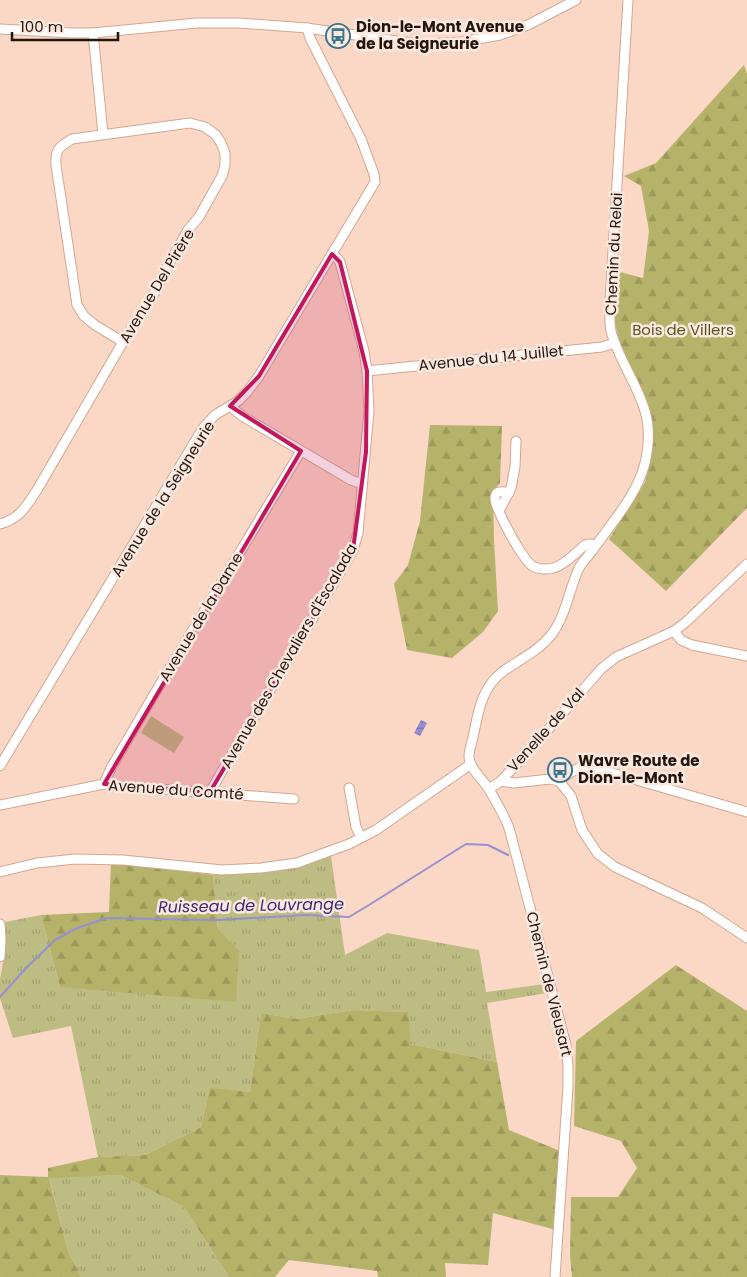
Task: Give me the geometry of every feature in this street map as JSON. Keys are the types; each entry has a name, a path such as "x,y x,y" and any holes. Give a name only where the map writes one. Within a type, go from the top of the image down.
{"street":[{"path":"0,30 93,33 197,23 239,23 307,28 428,44 462,42 500,34 528,25 576,0"},
{"name":"Chemin du Relai","path":"471,764 469,756 480,704 486,690 502,672 527,657 552,634 562,615 580,566 639,482 648,449 648,424 645,410 615,343 610,322 628,0"},
{"name":"Avenue de la Seigneurie","path":"0,766 203,428 216,415 248,392 375,182 374,174 361,139 310,38 307,28"},
{"path":"93,33 103,134"},
{"name":"Avenue Del Pirère","path":"0,524 8,522 22,512 37,490 158,287 164,271 188,230 199,217 222,176 226,153 216,135 205,127 190,123 72,139 60,146 55,154 77,305 84,316 95,325 124,342"},
{"name":"Avenue des Chevaliers d'Escalada","path":"210,792 353,550 358,534 368,411 367,371 364,351 340,262 332,254"},
{"name":"Avenue du 14 Juillet","path":"367,371 602,347 615,343"},
{"path":"230,406 242,416 350,480 362,484"},
{"path":"516,441 515,468 511,488 509,493 497,492 495,499 524,557 533,566 552,569 586,546 590,544 596,545"},
{"name":"Avenue de la Dame","path":"104,784 111,768 154,694 301,451"},
{"name":"Venelle de Val","path":"489,789 501,781 601,669 616,657 674,631 747,564"},
{"path":"674,631 681,640 692,645 747,656"},
{"path":"0,872 37,863 82,859 124,860 222,870 261,868 297,862 349,844 376,830 471,764"},
{"name":"Chemin de Vieusart","path":"471,764 489,789 504,815 513,841 566,1052 568,1087 555,1277"},
{"path":"559,781 581,767 595,768 747,812"},
{"path":"501,781 514,783 550,779 559,781 572,796 582,830 598,854 615,867 702,908 747,938"},
{"name":"Avenue du Comté","path":"0,805 104,784 294,799"},
{"path":"349,788 356,827 361,837"},
{"path":"0,924 0,956"}],"highlighted area":[{"path":"332,254 340,262 367,371 366,452 353,550 210,792 104,784 301,451 230,406 259,376"}],"green space":[{"name":"Bois de Villers","path":"744,65 747,74 747,508 666,591 609,539 645,482 653,447 649,408 622,351 615,323 616,271 643,278 649,231 641,186 624,176 656,163"},
{"path":"430,425 502,426 500,483 493,491 498,611 483,632 452,658 407,650 394,584 408,565 420,521"},
{"path":"151,716 184,737 174,753 141,733"},
{"path":"331,856 345,955 387,933 479,950 486,992 545,984 547,993 487,1003 497,1062 411,1044 407,1012 353,1010 296,1019 261,1013 250,1092 210,1089 201,1127 145,1155 98,1157 71,1026 13,1038 0,998 0,979 5,952 5,922 41,915 60,987 239,950 218,929 213,875 265,872 300,867"},
{"path":"111,862 213,875 218,929 239,950 236,1002 60,987 41,915 109,912"},
{"path":"676,965 747,1011 747,1277 572,1277 570,1256 571,1197 618,1197 637,1168 621,1141 574,1126 576,1041"},
{"path":"353,1010 408,1012 411,1044 497,1062 509,1130 560,1151 556,1230 493,1213 488,1265 445,1263 446,1277 378,1277 377,1271 289,1260 275,1277 229,1277 184,1207 120,1175 49,1178 68,1251 81,1277 0,1277 0,1175 48,1177 48,1168 98,1157 145,1155 201,1127 210,1088 250,1092 261,1013 296,1019"},
{"path":"120,1175 184,1207 229,1277 81,1277 68,1251 49,1177"}],"shaded area":[{"path":"421,720 427,723 420,736 414,733"}],"waterway":[{"name":"Ruisseau de Louvrange","path":"0,997 55,940 75,929 106,918 218,920 306,915 349,917 466,844 488,845 508,855"}],"place":[{"name":"Dion-le-Mont Avenue de la Seigneurie","path":"338,36"},
{"name":"Wavre Route de Dion-le-Mont","path":"560,770"}]}
